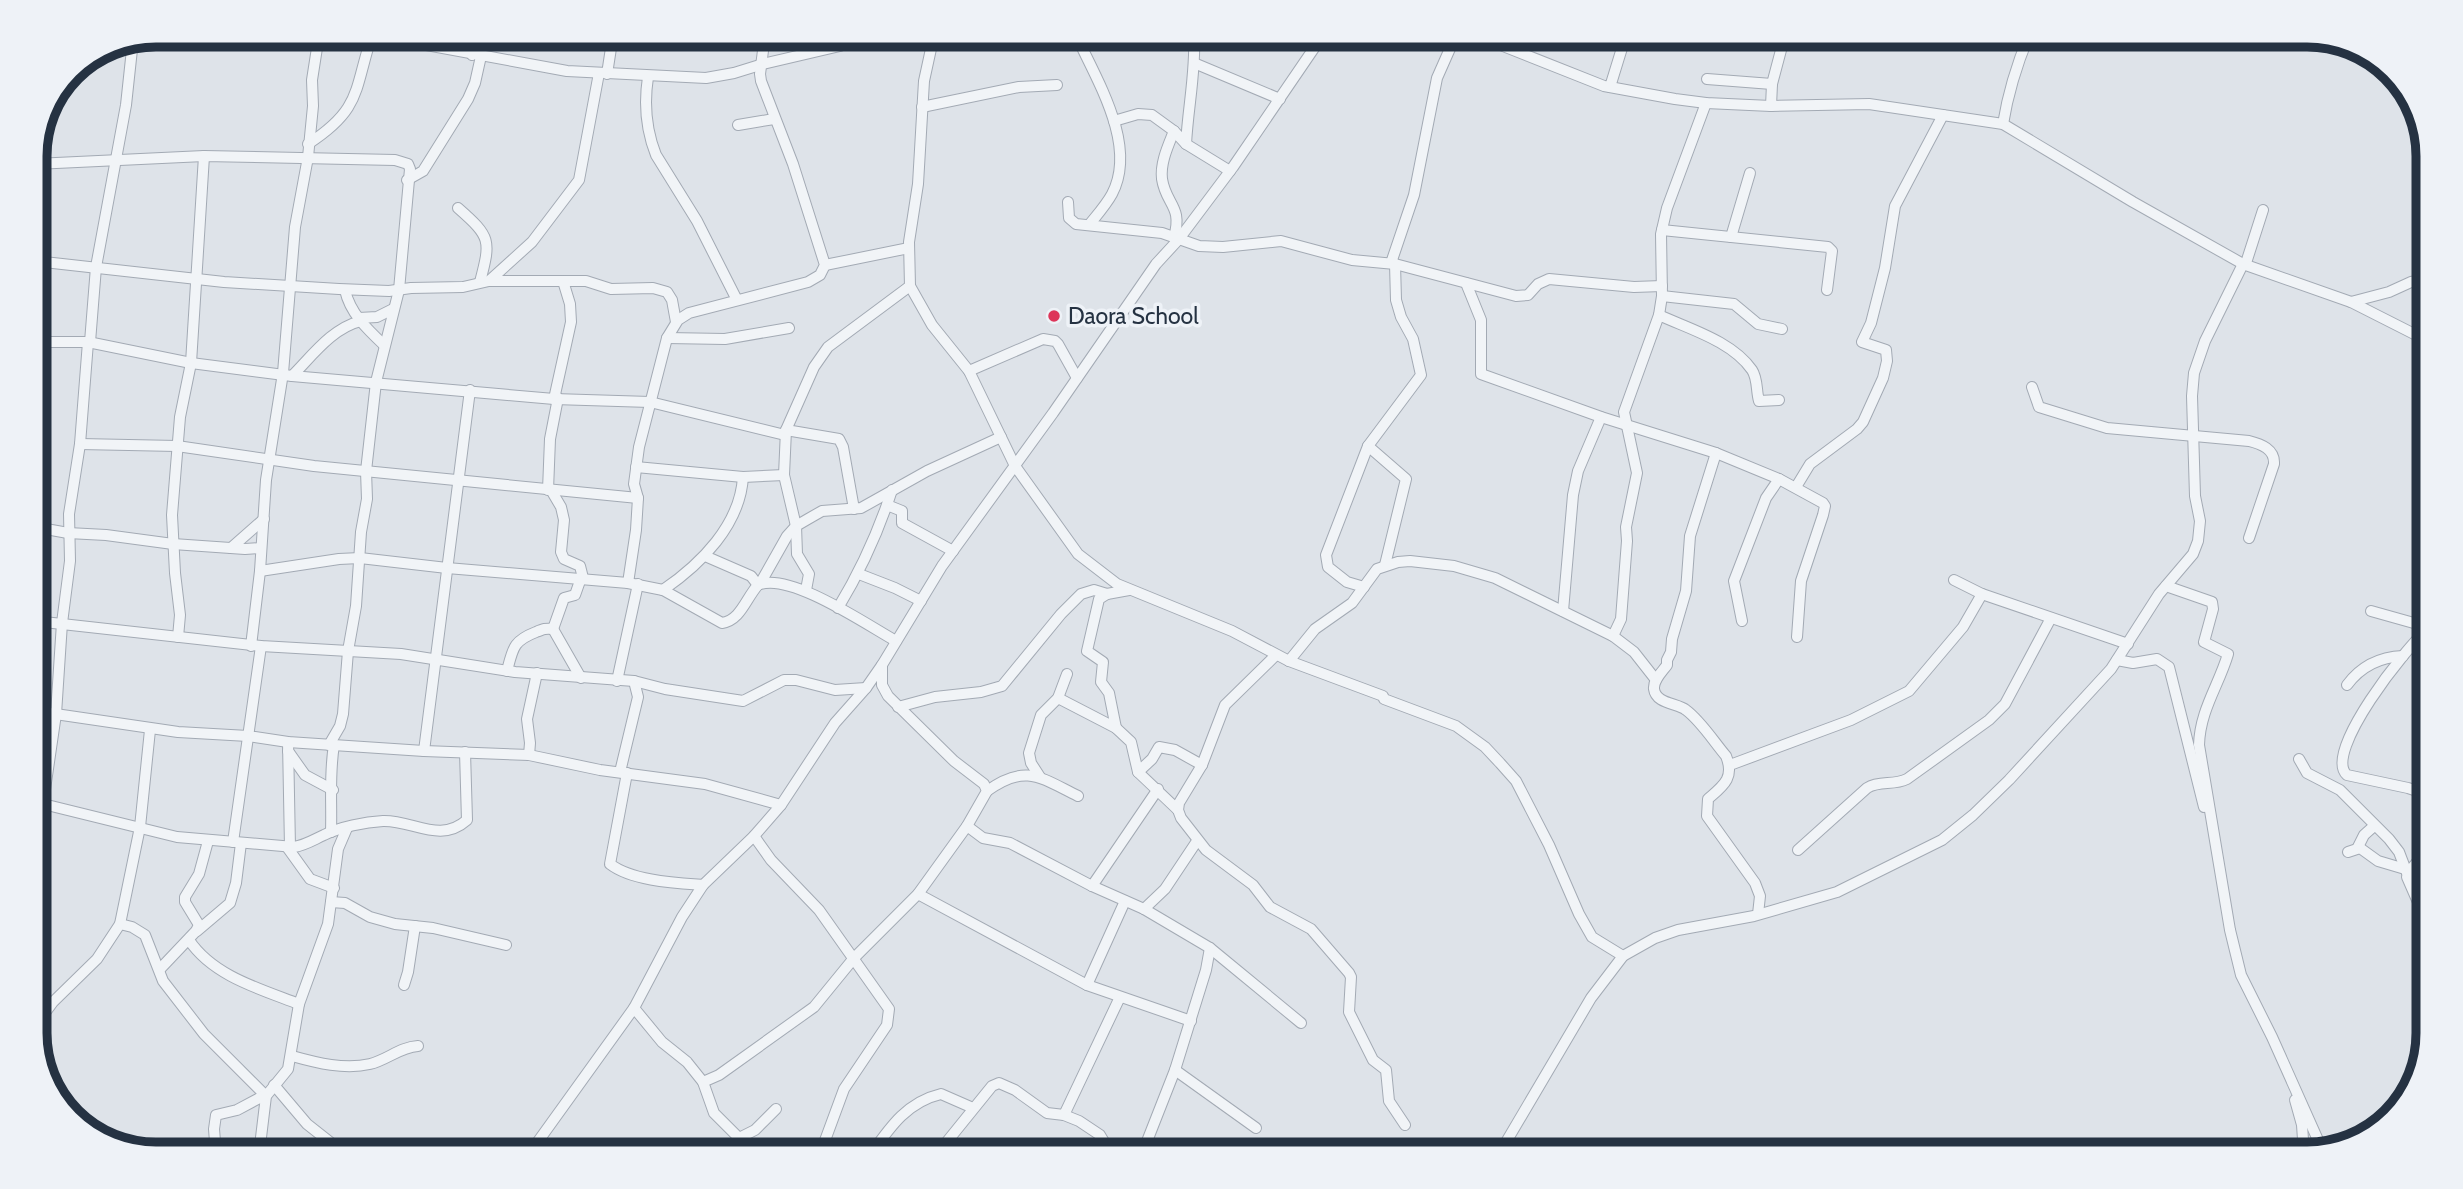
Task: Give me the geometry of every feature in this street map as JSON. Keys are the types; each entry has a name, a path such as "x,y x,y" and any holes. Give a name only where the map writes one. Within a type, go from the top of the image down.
{"street":[{"path":"160,969 197,931 230,903 236,883 237,842 256,646 261,548 270,460 288,374 289,286 295,227 307,157 317,47"},
{"path":"308,144 329,130 351,104 360,83 369,47"},
{"path":"434,47 567,71 706,78 836,47"},
{"path":"408,180 423,171 468,99 475,83 476,47"},
{"path":"485,281 532,242 579,180 611,47"},
{"path":"617,681 633,584 638,498 635,490 636,467 667,338 683,315 808,282 820,275 825,265 793,164 774,119 760,74 764,47"},
{"path":"931,47 924,81 918,184 909,248 910,286 932,325 969,371 1015,466 1078,554 1100,574 1129,590 1232,631 1289,661 1448,721 1485,747 1516,781 1592,937 1623,956"},
{"path":"1081,47 1114,121 1119,141 1116,186 1089,225"},
{"path":"1186,144 1194,47"},
{"path":"538,1142 634,1008 682,917 703,885 754,836 781,805 835,723 882,665 953,551 1156,264 1230,171 1314,47"},
{"path":"1364,587 1347,582 1328,567 1326,555 1368,446 1421,375 1413,339 1401,317 1396,300 1393,264 1414,195 1437,78 1451,47"},
{"path":"1507,47 1610,87 1706,103 1770,106 1869,104 2003,124 2244,264 2351,302 2416,335"},
{"path":"1610,87 1622,47"},
{"path":"1770,106 1772,84 1782,47"},
{"path":"2003,124 2007,99 2024,47"},
{"path":"47,761 56,714 62,623 70,561 68,533 80,444 96,267 126,104 132,50"},
{"path":"1194,63 1280,99"},
{"path":"648,77 646,110 651,143 697,221 737,300"},
{"path":"1707,79 1772,84"},
{"path":"922,107 1018,88 1057,85"},
{"path":"1613,636 1620,619 1626,527 1637,472 1625,417 1626,406 1659,315 1662,291 1660,253 1667,208 1706,103"},
{"path":"1114,121 1147,114 1174,131 1186,144 1230,171"},
{"path":"1796,487 1810,464 1860,426 1876,395 1886,368 1886,350 1863,342 1871,323 1885,268 1895,206 1943,115"},
{"path":"738,125 774,119"},
{"path":"1174,131 1161,176 1178,217 1177,238"},
{"path":"178,637 180,615 172,515 182,400 191,363 204,156"},
{"path":"47,163 204,156 307,157 405,162 410,169 399,290 376,382 366,471 367,499 361,532 342,719 332,745 331,832"},
{"path":"1731,237 1750,173"},
{"path":"1068,202 1069,218 1073,223 1128,228 1177,238 1199,246 1223,247 1281,241 1352,260 1393,264 1521,297 1528,295 1538,284 1549,279 1662,291 1734,304 1758,324 1782,330"},
{"path":"458,208 480,227 485,236 488,253 485,281"},
{"path":"1506,1142 1591,998 1623,956 1654,938 1678,930 1758,914 1837,892 1952,833 2009,780 2117,660 2166,586 2193,554 2200,520 2195,496 2192,396 2194,373 2206,341 2244,264 2263,210"},
{"path":"1662,230 1830,248 1827,290"},
{"path":"825,265 909,248"},
{"path":"47,262 195,279 345,290 463,287 485,281 586,281 611,289 663,290 672,300 676,322"},
{"path":"563,281 570,304 571,323 550,439 550,490 561,507 564,520 561,552 564,559 580,566 582,578 577,593 564,598 553,629 581,678"},
{"path":"2351,302 2389,292 2416,281"},
{"path":"1466,283 1481,320 1481,374 1601,417 1716,453 1796,487 1825,506 1801,581 1797,637"},
{"path":"806,590 809,574 798,558 796,526 785,475 786,432 814,368 828,347 910,286"},
{"path":"345,290 349,307 384,345"},
{"path":"288,374 328,338 346,326 393,309"},
{"path":"1659,315 1723,345 1740,356 1752,371 1759,401 1779,400"},
{"path":"667,338 725,339 789,328"},
{"path":"969,371 1043,339 1049,339 1058,344 1077,379"},
{"path":"47,342 89,342 191,363 288,374 556,398 650,402 786,432 839,439 843,447 855,509"},
{"path":"2032,387 2039,407 2098,426 2249,441 2265,446 2273,454 2273,471 2249,538"},
{"path":"424,751 470,390"},
{"path":"1563,611 1573,495 1578,471 1601,417"},
{"path":"260,571 360,558 447,568 582,578 663,590 709,618 722,623 729,622 760,583 782,544 796,526 822,511 861,508 927,471 1001,438"},
{"path":"80,444 177,446 366,471 638,498"},
{"path":"1368,446 1406,479 1385,565"},
{"path":"1716,453 1690,536 1686,591 1672,639 1671,652 1667,665 1656,680 1655,694 1664,702 1688,712 1727,756 1730,765 1727,781 1708,799 1707,816 1755,883 1760,896 1758,914"},
{"path":"636,467 743,477 785,475"},
{"path":"663,590 705,556 736,511 743,477"},
{"path":"1742,621 1734,581 1766,498 1779,479"},
{"path":"838,608 859,574 892,490"},
{"path":"887,505 902,511 902,523 953,551"},
{"path":"231,548 264,519"},
{"path":"47,529 173,544 261,548"},
{"path":"705,556 751,576 760,583 773,582 806,590 896,641"},
{"path":"1289,661 1315,629 1352,603 1371,576 1385,565 1410,561 1471,569 1495,578 1613,636 1628,646 1656,680"},
{"path":"859,574 895,587 921,601"},
{"path":"1954,580 1982,594 2128,644"},
{"path":"2166,586 2212,602 2213,609 2204,642 2228,654 2207,703 2199,733 2199,745 2230,930 2241,975 2319,1141"},
{"path":"898,707 935,697 981,692 1002,686 1061,614 1081,594 1094,590 1107,594"},
{"path":"1116,728 1109,694 1101,682 1103,662 1087,651 1099,599 1107,594 1129,590"},
{"path":"1730,765 1851,720 1909,691 1963,627 1982,594"},
{"path":"2371,611 2416,624"},
{"path":"1798,850 1867,788 1875,783 1898,783 1906,779 1989,720 2005,704 2052,618"},
{"path":"47,622 256,646 434,658 507,671 634,681 665,689 743,701 784,680 796,680 835,690 866,688"},
{"path":"507,671 515,644 543,629 553,629"},
{"path":"2416,641 2365,708 2351,734 2341,763 2342,771 2347,775 2416,791"},
{"path":"1178,810 1179,803 1202,765 1225,705 1276,655"},
{"path":"2347,685 2374,661 2403,656"},
{"path":"2117,660 2133,663 2157,659 2169,667 2205,813 2236,971 2296,1104 2303,1142"},
{"path":"882,665 884,689 898,707 954,761 984,784 987,791"},
{"path":"528,755 530,743 527,719 537,673"},
{"path":"1040,777 1031,763 1029,753 1041,715 1058,698 1067,674"},
{"path":"634,681 638,697 623,773 610,864 630,873 669,882 703,885"},
{"path":"1058,698 1116,728 1131,742 1138,772 1178,810 1197,841 1253,885 1270,907 1311,929 1349,973 1349,1012 1373,1060 1386,1070 1389,1101 1405,1125"},
{"path":"47,713 150,730 248,736 288,746 332,745 528,755 623,773 705,784 781,805"},
{"path":"47,1010 103,952 120,924 140,827 150,730"},
{"path":"288,746 305,775 333,790"},
{"path":"288,746 289,847 310,879 334,888"},
{"path":"1138,772 1152,759 1158,747 1175,750 1202,765"},
{"path":"47,804 168,836 289,847 309,845 331,832 383,821 442,831 454,829 465,822 465,752"},
{"path":"2299,760 2312,778 2340,790 2397,848 2406,871 2407,882 2416,899"},
{"path":"703,1082 719,1075 807,1014 854,958 918,894 967,826 987,791 1002,781 1026,773 1079,796"},
{"path":"1092,886 1158,789"},
{"path":"967,826 983,838 1010,843 1092,886 1144,909 1210,948 1301,1023"},
{"path":"2374,826 2353,850 2406,871"},
{"path":"215,1142 216,1115 237,1110 265,1095 288,1069 299,1004 328,924 338,849 347,828"},
{"path":"754,836 771,860 819,910 889,1009 890,1016 882,1033 844,1089 824,1142"},
{"path":"197,931 199,925 185,902 185,897 199,874 208,841"},
{"path":"1144,909 1165,889 1197,841"},
{"path":"2406,871 2416,865"},
{"path":"918,894 1087,985 1191,1021"},
{"path":"1087,985 1125,901"},
{"path":"331,902 352,905 370,917 506,945"},
{"path":"120,924 140,930 145,935 163,981 204,1034 265,1095"},
{"path":"404,985 415,926"},
{"path":"189,940 198,954 218,968 242,981 299,1004"},
{"path":"1147,1142 1191,1021 1210,948"},
{"path":"1064,1115 1120,997"},
{"path":"634,1008 703,1082 714,1113 737,1142"},
{"path":"292,1056 339,1066 370,1064 409,1047 418,1046"},
{"path":"1175,1070 1256,1128"},
{"path":"948,1142 973,1108 992,1086 999,1083 1015,1090 1047,1113 1064,1115 1079,1121 1100,1135 1102,1142"},
{"path":"274,1085 307,1124 330,1142"},
{"path":"880,1142 910,1106 920,1101 941,1094 973,1108"},
{"path":"260,1142 265,1095"},
{"path":"742,1142 776,1109"}],"place":[{"name":"Daora School","path":"1054,316"}]}
